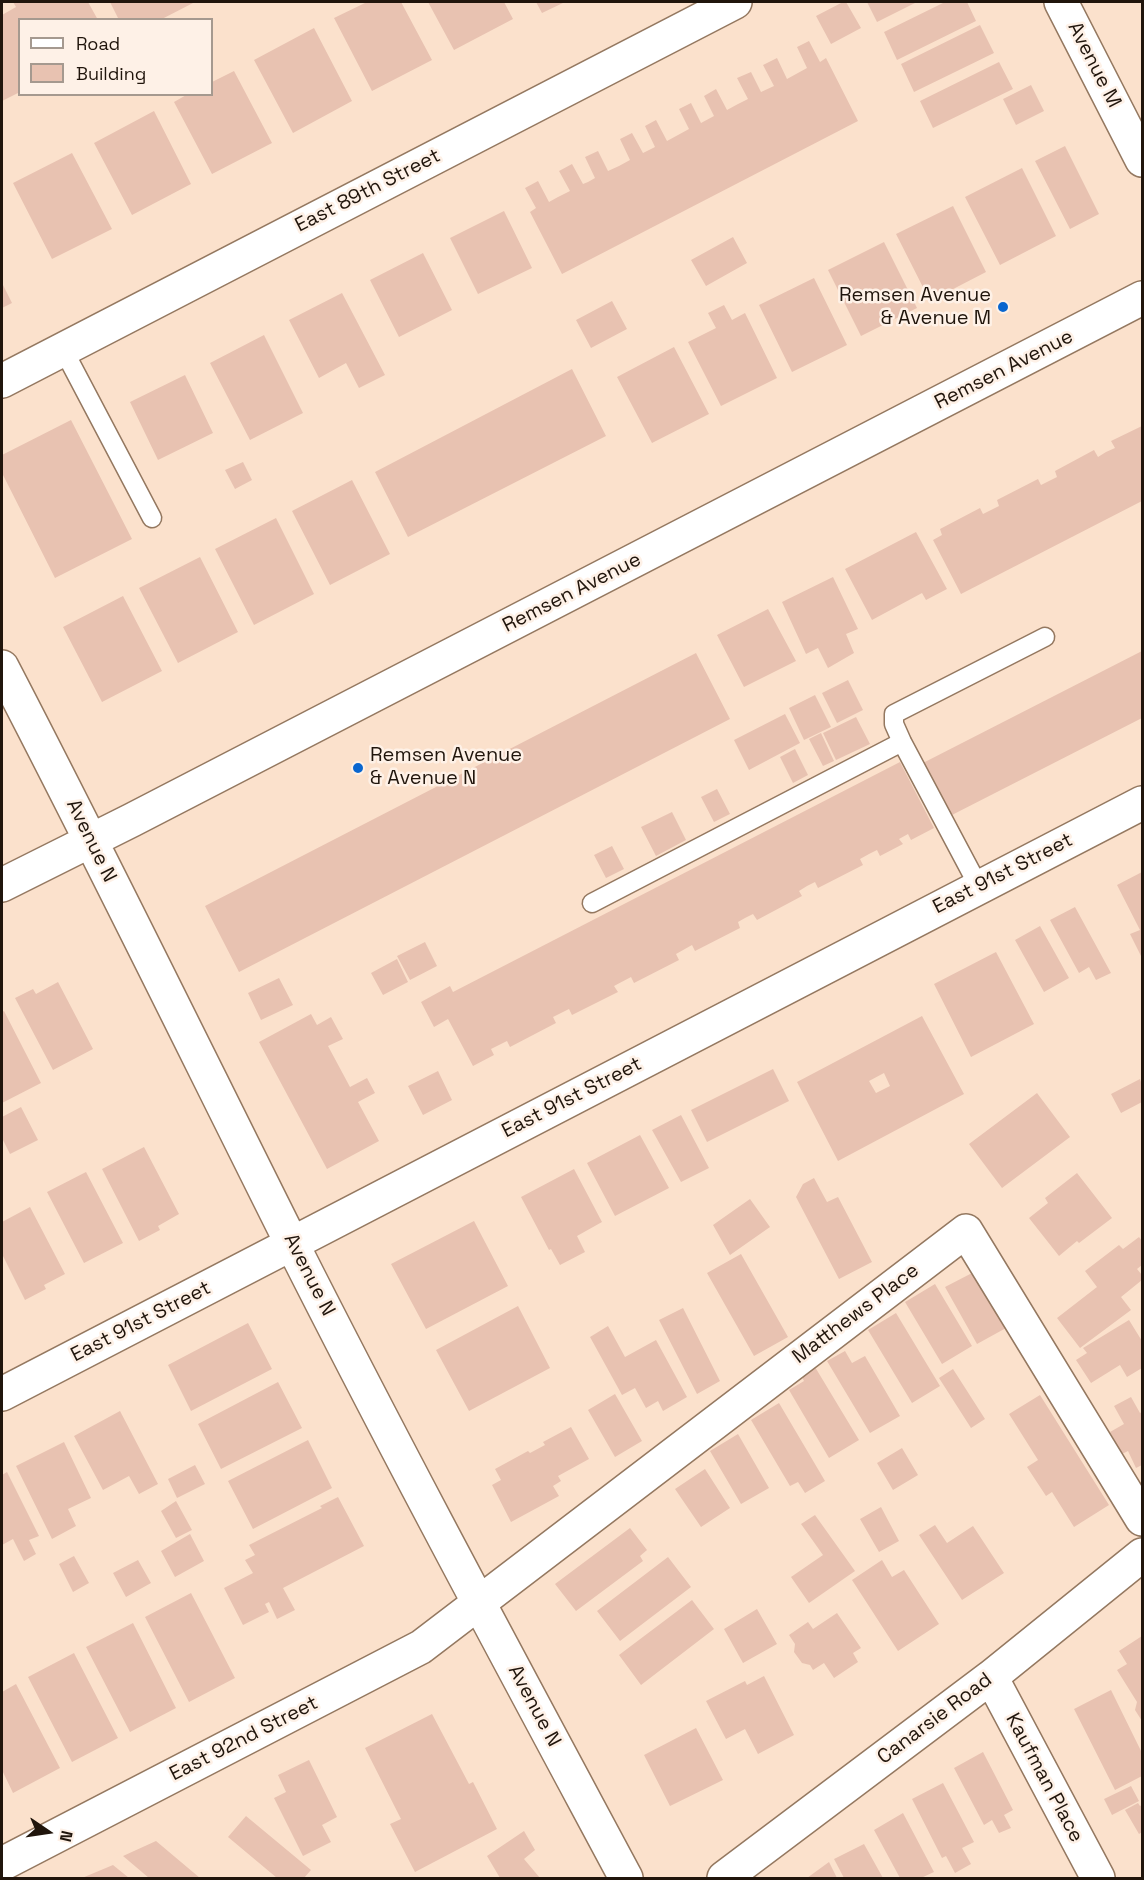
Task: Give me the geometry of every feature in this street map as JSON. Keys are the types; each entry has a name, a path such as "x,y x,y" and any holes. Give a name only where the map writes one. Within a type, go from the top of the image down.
{"street":[{"name":"East 89th Street","path":"2,381 735,2"},
{"name":"Avenue M","path":"1061,2 1143,160"},
{"name":"Remsen Avenue","path":"2,885 1143,298"},
{"name":"Avenue N","path":"2,667 292,1244 478,1602 626,1878"},
{"name":"East 91st Street","path":"2,1394 979,887 1139,812"},
{"name":"Matthews Place","path":"478,1602 966,1231 1143,1519"},
{"name":"Canarsie Road","path":"724,1878 991,1677 1143,1555"},
{"name":"East 92nd Street","path":"2,1864 421,1647 478,1602"},
{"name":"Kaufman Place","path":"991,1677 1098,1878"}],"lane":[{"path":"63,349 152,518"},
{"path":"979,887 902,742 894,724 894,714 1044,637"},
{"path":"592,903 902,742"}],"building":[{"path":"13,2 88,2 97,18 18,18 18,93 2,101 2,15 16,7"},
{"path":"110,2 195,2 164,18 118,18"},
{"path":"367,2 401,2 432,60 372,91 334,18"},
{"path":"428,2 504,2 513,19 454,50"},
{"path":"536,2 565,2 542,13"},
{"path":"846,2 861,28 831,44 816,16"},
{"path":"867,2 917,2 877,22"},
{"path":"945,2 967,2 976,21 897,60 884,32"},
{"path":"980,25 994,53 914,92 901,64"},
{"path":"314,28 352,101 293,133 254,60"},
{"path":"809,41 820,62 826,58 858,121 562,274 530,212 536,208 525,188 538,181 549,202 570,191 559,171 572,164 583,184 595,178 585,157 598,151 608,171 619,166 630,160 620,139 632,133 643,153 655,147 645,126 656,120 667,141 689,129 679,109 691,103 701,123 714,116 704,96 716,89 727,110 748,99 737,78 751,72 761,92 774,86 763,65 777,58 787,79 807,68 797,47"},
{"path":"999,62 1013,89 933,128 920,101"},
{"path":"234,71 272,143 212,174 174,102 184,96 213,96 213,82"},
{"path":"1031,85 1044,111 1016,125 1003,99"},
{"path":"154,111 191,184 132,215 94,143"},
{"path":"1065,146 1099,214 1070,229 1035,161"},
{"path":"72,153 112,229 52,259 13,183"},
{"path":"1022,168 1056,236 1000,265 965,197"},
{"path":"953,206 986,272 930,301 896,234"},
{"path":"504,211 532,268 478,294 450,238"},
{"path":"733,237 747,263 706,286 691,260"},
{"path":"884,242 917,308 861,336 828,270"},
{"path":"423,253 452,310 399,337 370,280"},
{"path":"814,278 847,345 792,372 759,305"},
{"path":"2,283 12,303 2,308"},
{"path":"342,293 385,375 359,388 346,363 319,378 289,320"},
{"path":"612,301 627,329 591,348 576,320"},
{"path":"724,305 732,320 745,313 777,378 721,406 688,342 716,328 708,313"},
{"path":"264,335 303,413 250,440 210,363"},
{"path":"674,347 709,414 652,443 617,377"},
{"path":"572,369 606,436 408,537 375,472"},
{"path":"185,375 213,433 158,460 130,402"},
{"path":"71,420 132,539 55,578 2,473 2,455"},
{"path":"1142,426 1142,501 961,594 933,540 942,535 940,529 980,508 983,514 999,506 997,500 1038,479 1041,485 1057,477 1055,471 1094,450 1098,457 1115,448 1111,441"},
{"path":"243,462 252,480 235,489 225,470"},
{"path":"352,480 390,554 330,585 292,511"},
{"path":"276,518 314,594 254,625 215,549"},
{"path":"916,532 947,589 926,600 922,593 872,620 845,569"},
{"path":"200,557 238,632 178,663 139,588"},
{"path":"833,577 858,629 846,634 854,653 828,668 818,648 806,654 782,602"},
{"path":"123,596 162,671 102,702 63,627"},
{"path":"768,609 796,661 744,687 717,635"},
{"path":"1142,651 1142,718 948,817 921,764"},
{"path":"696,653 730,719 239,972 205,906"},
{"path":"848,680 863,710 837,723 822,693"},
{"path":"815,695 831,727 804,740 789,708"},
{"path":"785,714 800,743 749,770 734,740"},
{"path":"856,717 870,744 836,760 823,733"},
{"path":"821,733 834,761 823,766 809,739"},
{"path":"795,749 808,775 793,783 780,757"},
{"path":"900,762 934,828 911,840 908,834 899,839 903,844 880,856 877,850 869,854 860,859 863,865 818,888 815,882 807,886 799,891 802,896 757,920 753,914 745,918 738,922 740,928 695,951 692,945 676,954 679,960 634,983 631,977 614,986 618,992 572,1015 569,1009 553,1017 556,1023 510,1047 507,1041 491,1049 494,1055 473,1066 448,1019 434,1027 421,1002 450,986 453,992"},
{"path":"717,789 730,814 714,822 701,797"},
{"path":"672,812 686,840 656,856 641,827"},
{"path":"612,846 624,869 606,878 594,855"},
{"path":"1142,872 1142,958 1130,934 1140,930 1117,885"},
{"path":"1075,907 1111,973 1096,980 1089,967 1079,973 1050,920"},
{"path":"1040,926 1069,978 1044,992 1015,940"},
{"path":"425,942 437,966 410,980 397,956"},
{"path":"996,952 1034,1024 971,1057 934,984"},
{"path":"397,959 408,982 383,995 371,973"},
{"path":"279,978 293,1005 261,1020 248,993"},
{"path":"58,982 93,1049 53,1070 15,998 33,989 36,994"},
{"path":"4,1011 41,1083 2,1103 2,1012"},
{"path":"311,1014 317,1025 331,1017 343,1039 328,1046 350,1087 367,1078 375,1093 358,1102 379,1141 327,1169 259,1042"},
{"path":"922,1016 964,1094 838,1161 797,1082","holes":["884,1073 890,1086 876,1093 869,1081"]},
{"path":"773,1069 789,1101 707,1142 691,1110"},
{"path":"438,1071 452,1100 423,1115 408,1086"},
{"path":"1140,1079 1142,1102 1121,1113 1111,1094"},
{"path":"1037,1093 1070,1137 1002,1188 969,1144"},
{"path":"21,1107 38,1140 10,1154 2,1138 2,1117"},
{"path":"681,1115 709,1168 681,1182 652,1130"},
{"path":"640,1135 669,1188 615,1216 587,1163"},
{"path":"144,1147 179,1214 158,1226 160,1230 139,1241 102,1169"},
{"path":"574,1169 602,1222 577,1236 585,1252 560,1265 551,1249 549,1250 521,1197"},
{"path":"86,1172 123,1243 84,1263 47,1192"},
{"path":"1077,1173 1112,1218 1059,1256 1029,1218 1048,1203 1045,1198"},
{"path":"814,1178 827,1202 838,1197 872,1262 839,1279 796,1197 803,1184"},
{"path":"750,1199 770,1227 730,1255 713,1225"},
{"path":"30,1207 65,1274 44,1285 46,1289 25,1300 2,1254 2,1222"},
{"path":"474,1221 508,1286 426,1329 391,1264"},
{"path":"1139,1237 1142,1241 1142,1265 1137,1269 1142,1275 1142,1280 1121,1297 1131,1310 1080,1348 1057,1318 1097,1287 1085,1271 1119,1245 1123,1249"},
{"path":"741,1254 788,1337 754,1356 707,1273"},
{"path":"974,1272 1006,1328 977,1344 945,1287"},
{"path":"935,1284 972,1346 942,1364 905,1302"},
{"path":"518,1306 550,1368 469,1411 436,1350"},
{"path":"683,1308 720,1381 697,1394 659,1320"},
{"path":"896,1313 940,1386 912,1403 868,1330"},
{"path":"1129,1320 1142,1341 1142,1368 1127,1377 1120,1365 1091,1383 1076,1360 1087,1353 1083,1348"},
{"path":"248,1323 272,1369 191,1411 168,1365"},
{"path":"608,1326 625,1357 656,1340 687,1397 663,1411 658,1401 646,1408 635,1388 622,1395 590,1337"},
{"path":"845,1351 852,1363 865,1356 900,1416 870,1433 827,1361"},
{"path":"815,1367 859,1440 829,1458 789,1390 804,1381 801,1375"},
{"path":"953,1369 985,1419 971,1428 939,1378"},
{"path":"278,1382 302,1428 221,1469 198,1424"},
{"path":"615,1394 642,1441 615,1457 588,1410"},
{"path":"1040,1395 1109,1505 1074,1527 1052,1492 1046,1496 1027,1467 1038,1460 1009,1414"},
{"path":"1131,1397 1140,1413 1142,1412 1142,1465 1136,1468 1128,1451 1122,1454 1110,1432 1124,1424 1114,1406"},
{"path":"779,1403 825,1481 805,1493 798,1482 790,1486 751,1420"},
{"path":"120,1411 158,1484 139,1494 129,1476 103,1490 74,1436"},
{"path":"571,1427 589,1459 558,1476 561,1481 553,1486 559,1496 511,1522 492,1485 501,1480 495,1469 528,1451 530,1453 545,1445 543,1442"},
{"path":"738,1434 769,1488 741,1504 710,1451"},
{"path":"308,1440 332,1488 253,1529 228,1481"},
{"path":"64,1442 91,1498 68,1509 76,1526 52,1539 16,1466"},
{"path":"902,1448 918,1475 893,1490 877,1463"},
{"path":"195,1465 205,1484 177,1498 168,1479"},
{"path":"705,1469 730,1508 701,1527 675,1489"},
{"path":"7,1472 39,1536 29,1540 36,1554 24,1561 13,1539 2,1545 2,1475"},
{"path":"338,1497 364,1546 283,1588 295,1610 277,1619 269,1602 265,1604 269,1612 243,1625 224,1588 253,1573 245,1560 255,1555 249,1545 322,1508 320,1506"},
{"path":"176,1501 192,1530 176,1538 161,1511"},
{"path":"881,1507 899,1541 879,1552 860,1519"},
{"path":"815,1515 855,1571 809,1603 791,1577 823,1555 801,1524"},
{"path":"935,1525 947,1543 973,1526 1004,1573 962,1600 919,1535"},
{"path":"630,1528 647,1550 640,1556 643,1561 576,1611 555,1584"},
{"path":"190,1534 204,1561 175,1577 161,1551"},
{"path":"74,1556 89,1583 73,1592 59,1564"},
{"path":"668,1557 691,1587 620,1641 597,1611"},
{"path":"138,1560 151,1583 126,1597 113,1573"},
{"path":"882,1560 892,1577 904,1570 939,1624 898,1651 852,1580"},
{"path":"191,1593 235,1678 189,1702 145,1617"},
{"path":"692,1600 714,1629 641,1685 619,1655"},
{"path":"757,1609 777,1644 743,1663 724,1629"},
{"path":"837,1613 861,1648 853,1653 858,1662 834,1678 824,1663 813,1670 810,1665 802,1663 794,1652 795,1644 789,1635 808,1622 813,1629"},
{"path":"133,1623 176,1708 130,1732 86,1647"},
{"path":"1142,1636 1142,1721 1135,1710 1137,1702 1117,1670 1127,1664 1119,1651"},
{"path":"74,1653 118,1738 72,1762 28,1677"},
{"path":"764,1676 794,1735 758,1754 745,1729 726,1739 706,1701 745,1681 747,1685"},
{"path":"16,1684 60,1768 13,1793 2,1770 2,1692"},
{"path":"1111,1690 1142,1753 1142,1776 1115,1790 1074,1709"},
{"path":"432,1714 469,1784 473,1782 497,1829 415,1872 390,1824 401,1819 365,1748"},
{"path":"696,1728 723,1780 670,1806 644,1755"},
{"path":"983,1752 1013,1810 1004,1815 1011,1828 999,1833 992,1820 984,1825 954,1768"},
{"path":"309,1760 337,1817 322,1825 331,1842 303,1856 274,1798 286,1792 278,1775"},
{"path":"943,1783 974,1842 962,1848 971,1864 955,1873 946,1856 942,1858 912,1799"},
{"path":"1131,1786 1139,1801 1112,1815 1104,1799"},
{"path":"1138,1803 1142,1805 1142,1832 1139,1834 1125,1810"},
{"path":"903,1813 934,1872 921,1878 900,1878 874,1830"},
{"path":"246,1816 311,1870 304,1878 277,1878 228,1837"},
{"path":"524,1831 535,1850 524,1859 540,1878 500,1878 487,1856"},
{"path":"156,1841 200,1878 149,1878 123,1856"},
{"path":"864,1844 883,1878 844,1878 834,1859"},
{"path":"829,1862 837,1878 807,1878"},
{"path":"113,1865 129,1878 82,1878"}],"place":[{"name":"Remsen Avenue & Avenue M","path":"1003,307"},
{"name":"Remsen Avenue & Avenue N","path":"358,768"}]}
